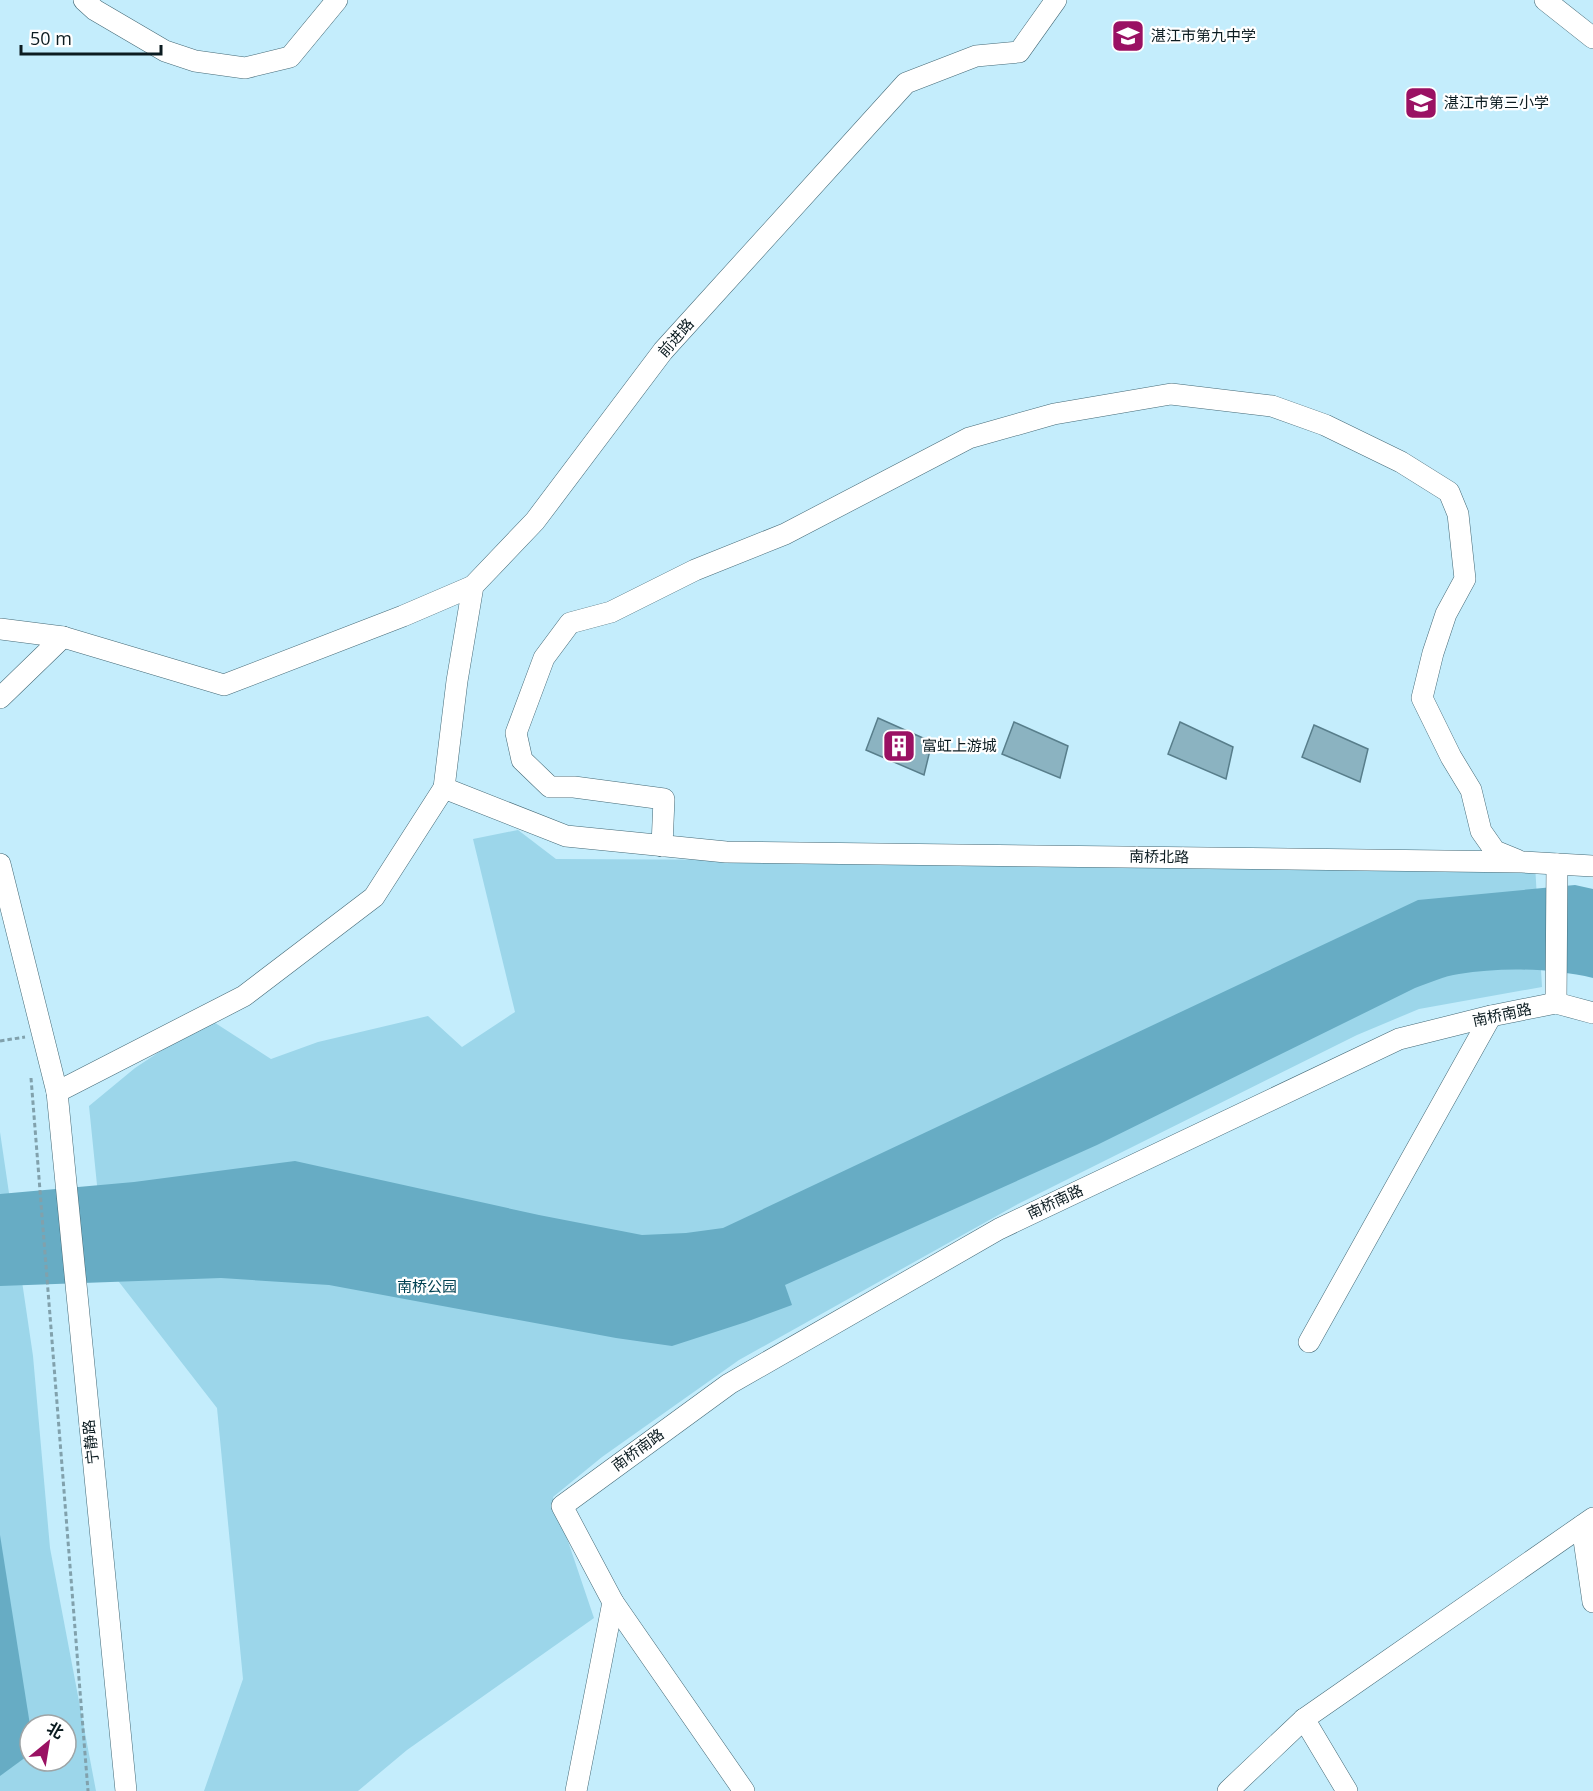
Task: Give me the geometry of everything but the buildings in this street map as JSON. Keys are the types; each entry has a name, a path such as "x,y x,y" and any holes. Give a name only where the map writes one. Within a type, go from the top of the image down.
{"street":[{"path":"84,0 95,10 165,51 195,61 245,68 290,57 337,0"},
{"name":"前进路","path":"473,585 535,521 663,351 906,83 976,57 1019,52 1056,0"},
{"path":"1545,0 1593,38"},
{"path":"662,846 664,799 574,787 550,787 522,760 516,733 544,658 570,623 611,612 695,570 785,534 969,438 1054,414 1172,394 1272,406 1325,425 1401,462 1449,492 1458,514 1465,579 1446,614 1422,698 1471,790 1481,831 1495,851 1522,862"},
{"path":"0,629 63,638 224,685 403,616 473,585"},
{"path":"57,1092 244,996 375,897 444,788 457,681 473,585"},
{"path":"0,698 63,638"},
{"name":"南桥北路","path":"444,788 566,836 726,852 1522,862 1593,866"},
{"name":"宁静路","path":"0,864 57,1092 126,1791"},
{"path":"1556,1003 1557,864"},
{"name":"南桥南路","path":"613,1602 562,1506 729,1384 999,1229 1399,1039 1491,1016 1556,1003 1593,1013"},
{"path":"1309,1342 1491,1016"},
{"path":"1587,1522 1593,1602"},
{"path":"1228,1791 1304,1719 1587,1522"},
{"path":"576,1791 613,1602"},
{"path":"613,1602 744,1791"},
{"path":"1304,1719 1347,1791"}],"path":[{"path":"0,1041 28,1036"},
{"path":"31,1072 88,1791"}],"green space":[{"name":"南桥公园","path":"518,830 556,859 1535,864 1542,987 1419,1009 1357,1035 1018,1204 739,1360 602,1457 553,1497 594,1618 407,1750 358,1791 204,1791 243,1679 217,1408 105,1264 89,1106 135,1068 209,1019 271,1059 318,1042 428,1016 462,1047 515,1012 473,839"},
{"path":"0,1132 33,1356 50,1548 96,1791 0,1791"}],"shaded area":[{"path":"1575,885 1593,889 1593,978 1543,970 1492,970 1453,975 1415,988 1097,1145 785,1285 792,1305 672,1346 616,1338 329,1285 221,1278 0,1286 0,1194 134,1182 295,1161 539,1215 642,1235 723,1228 1418,900"},
{"path":"0,1535 28,1713 18,1713 18,1763 0,1776"}],"place":[{"name":"湛江市第九中学","path":"1128,36"},
{"name":"湛江市第三小学","path":"1421,103"},
{"name":"富虹上游城","path":"899,746"}]}
